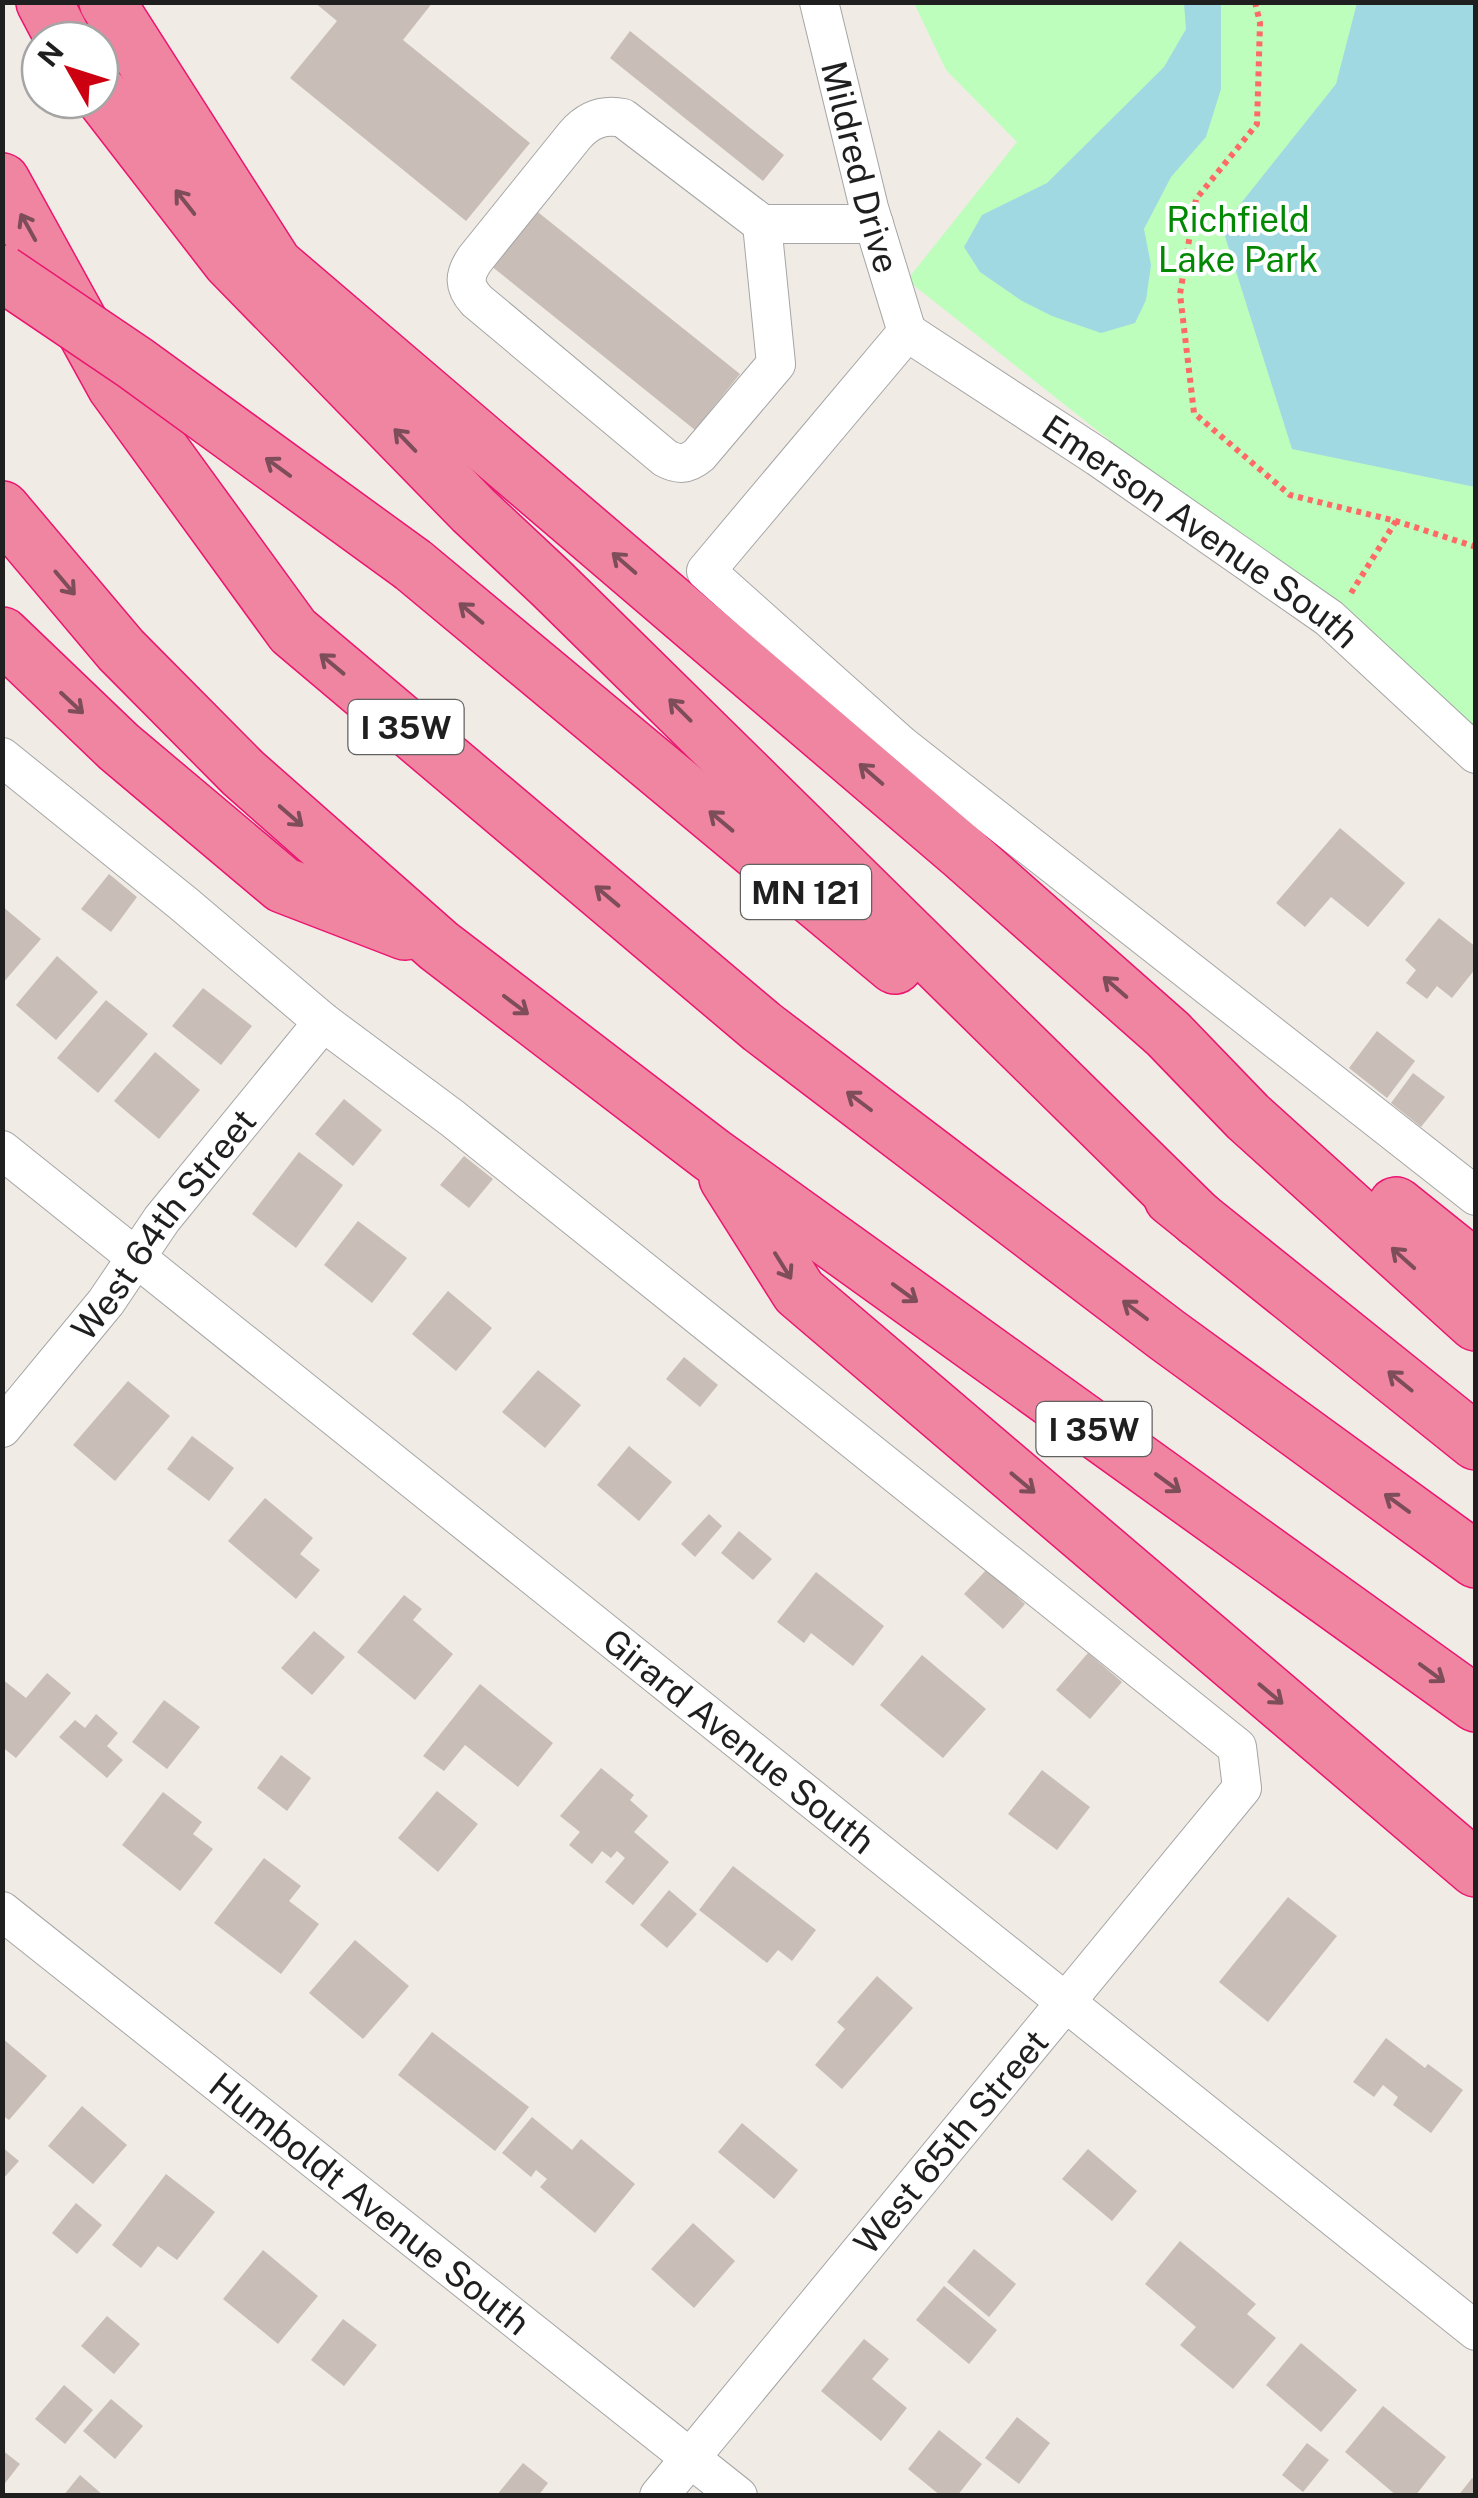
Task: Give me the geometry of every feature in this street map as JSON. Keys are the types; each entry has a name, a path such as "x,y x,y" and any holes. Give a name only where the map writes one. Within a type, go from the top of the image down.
{"highway":[{"path":"108,2 275,265 948,840 1168,1034 1248,1117 1476,1323"},
{"path":"120,118 230,261 473,510 1199,1220"},
{"name":"I 35W","path":"2,181 115,386 293,631 762,1027 1167,1334 1476,1560"},
{"name":"MN 121","path":"2,273 136,363 414,565 1199,1220 1476,1442"},
{"name":"I 35W","path":"2,508 121,650 216,746 439,946 712,1154 1476,1704"},
{"path":"2,635 119,747 283,885 439,946"},
{"path":"1168,1034 1264,1098 1476,1270"},
{"path":"712,1154 799,1292 1476,1868"}],"street":[{"name":"Mildred Drive","path":"820,2 874,224 907,332"},
{"path":"762,224 776,364 699,455 682,464 664,458 477,301 465,280 468,269 575,135 584,125 610,115 623,118 762,224 874,224"},
{"path":"907,332 706,572 901,744 1476,1196"},
{"name":"Emerson Avenue South","path":"907,332 1098,457 1329,618 1476,754"},
{"path":"2,757 323,1022"},
{"name":"West 64th Street","path":"2,1428 106,1302 162,1219 323,1022"},
{"name":"West 65th Street","path":"323,1022 452,1118 1237,1747 1242,1788 659,2496"},
{"name":"Girard Avenue South","path":"2,1150 1476,2331"},
{"name":"Humboldt Avenue South","path":"2,1911 738,2496"}],"path":[{"path":"1254,2 1260,24 1256,124 1196,199 1180,294 1194,413 1290,495 1476,547"},
{"path":"1354,590 1396,522"}],"green space":[{"name":"Richfield Lake Park","path":"914,3 1475,3 1475,729 907,280 1017,142 946,70"}],"water":[{"path":"1184,3 1221,3 1221,89 1206,137 1171,177 1144,229 1151,265 1146,300 1135,323 1101,333 1022,301 980,272 964,247 982,215 1047,183 1164,67 1186,29"},
{"path":"1357,3 1475,3 1475,487 1292,449 1222,227 1336,84"}],"building":[{"path":"314,2 433,2 403,40 530,143 466,221 290,78 337,21"},
{"path":"630,31 784,155 763,181 610,58"},
{"path":"534,209 740,374 695,430 490,265"},
{"path":"1340,828 1405,883 1368,927 1331,897 1305,927 1276,903"},
{"path":"109,874 137,897 111,932 81,909"},
{"path":"2,906 41,939 2,984"},
{"path":"1439,918 1476,947 1476,968 1452,998 1437,986 1427,999 1406,983 1416,970 1405,960"},
{"path":"57,956 98,992 56,1040 16,1005"},
{"path":"203,988 252,1026 221,1065 172,1026"},
{"path":"106,1000 148,1034 98,1093 57,1058"},
{"path":"1377,1031 1415,1061 1387,1098 1349,1068"},
{"path":"155,1052 200,1090 159,1139 114,1101"},
{"path":"1413,1073 1445,1097 1421,1127 1391,1103"},
{"path":"344,1099 382,1130 353,1166 315,1134"},
{"path":"299,1152 343,1185 296,1248 252,1214"},
{"path":"464,1156 493,1179 469,1208 440,1185"},
{"path":"358,1221 407,1258 372,1303 324,1265"},
{"path":"448,1291 492,1328 456,1371 412,1334"},
{"path":"684,1357 718,1385 700,1407 666,1379"},
{"path":"538,1370 581,1405 545,1448 502,1412"},
{"path":"128,1381 170,1416 115,1481 73,1445"},
{"path":"192,1436 234,1468 209,1501 167,1469"},
{"path":"629,1446 672,1482 639,1521 597,1485"},
{"path":"265,1498 313,1538 300,1554 320,1570 296,1599 228,1541"},
{"path":"709,1514 722,1526 695,1557 681,1544"},
{"path":"739,1531 772,1559 753,1580 721,1553"},
{"path":"987,1569 1025,1604 1003,1629 964,1594"},
{"path":"816,1572 884,1626 853,1666 811,1633 804,1643 777,1622"},
{"path":"404,1595 422,1609 413,1620 453,1654 415,1700 357,1652"},
{"path":"314,1631 345,1657 312,1695 281,1668"},
{"path":"1088,1653 1122,1682 1090,1719 1056,1690"},
{"path":"922,1655 986,1709 943,1758 880,1705"},
{"path":"47,1673 71,1693 16,1758 2,1747 2,1679 26,1698"},
{"path":"480,1684 553,1743 518,1787 465,1745 444,1771 423,1756"},
{"path":"164,1700 200,1727 167,1769 132,1742"},
{"path":"96,1714 118,1733 107,1746 123,1760 107,1778 59,1737 75,1720 85,1728"},
{"path":"281,1755 311,1778 287,1811 257,1788"},
{"path":"601,1768 634,1795 630,1800 648,1816 634,1832 669,1862 633,1905 605,1882 625,1858 617,1851 611,1858 602,1851 592,1864 569,1845 580,1832 560,1816"},
{"path":"1042,1770 1090,1807 1057,1850 1008,1814"},
{"path":"437,1791 478,1824 438,1872 398,1838"},
{"path":"163,1792 202,1822 193,1834 213,1849 180,1891 122,1845"},
{"path":"264,1858 301,1886 289,1901 319,1924 281,1974 214,1923"},
{"path":"733,1866 816,1930 792,1961 778,1950 767,1963 699,1910"},
{"path":"669,1890 697,1914 667,1948 640,1925"},
{"path":"1288,1897 1337,1936 1268,2022 1219,1982"},
{"path":"355,1940 409,1986 363,2039 309,1993"},
{"path":"877,1976 913,2008 842,2089 815,2065 845,2029 837,2022"},
{"path":"432,2032 529,2107 495,2151 398,2075"},
{"path":"2,2038 47,2076 9,2120 2,2115"},
{"path":"1386,2038 1425,2068 1428,2064 1463,2090 1431,2133 1393,2105 1398,2097 1383,2085 1374,2097 1353,2082"},
{"path":"82,2106 127,2145 93,2184 48,2146"},
{"path":"532,2117 572,2150 581,2139 635,2184 595,2233 540,2187 547,2179 536,2170 531,2177 502,2153"},
{"path":"742,2123 798,2170 774,2199 718,2152"},
{"path":"2,2147 19,2161 2,2180"},
{"path":"1088,2149 1137,2191 1112,2221 1062,2179"},
{"path":"166,2174 215,2212 177,2260 158,2246 141,2268 112,2245"},
{"path":"76,2203 102,2225 77,2254 52,2233"},
{"path":"693,2223 735,2261 694,2308 651,2269"},
{"path":"1180,2241 1256,2304 1247,2314 1276,2338 1233,2389 1180,2345 1196,2327 1145,2284"},
{"path":"974,2249 1016,2284 989,2317 947,2282"},
{"path":"263,2250 318,2296 278,2344 223,2299"},
{"path":"944,2286 997,2330 969,2364 916,2320"},
{"path":"107,2316 140,2344 114,2374 81,2346"},
{"path":"343,2319 377,2345 344,2386 311,2360"},
{"path":"864,2339 889,2359 872,2379 907,2408 881,2441 821,2391"},
{"path":"1301,2343 1357,2390 1321,2432 1266,2385"},
{"path":"64,2385 93,2410 65,2444 35,2419"},
{"path":"111,2399 143,2426 115,2459 83,2431"},
{"path":"1383,2406 1446,2457 1415,2496 1397,2496 1345,2452"},
{"path":"1017,2417 1050,2443 1019,2484 985,2458"},
{"path":"939,2430 982,2464 957,2496 941,2496 908,2469"},
{"path":"1307,2443 1329,2460 1303,2492 1282,2475"},
{"path":"2,2450 20,2464 2,2487"},
{"path":"523,2463 548,2483 538,2496 496,2496"},
{"path":"80,2475 104,2496 63,2496"},
{"path":"1472,2478 1476,2481 1476,2496 1458,2496"}]}
